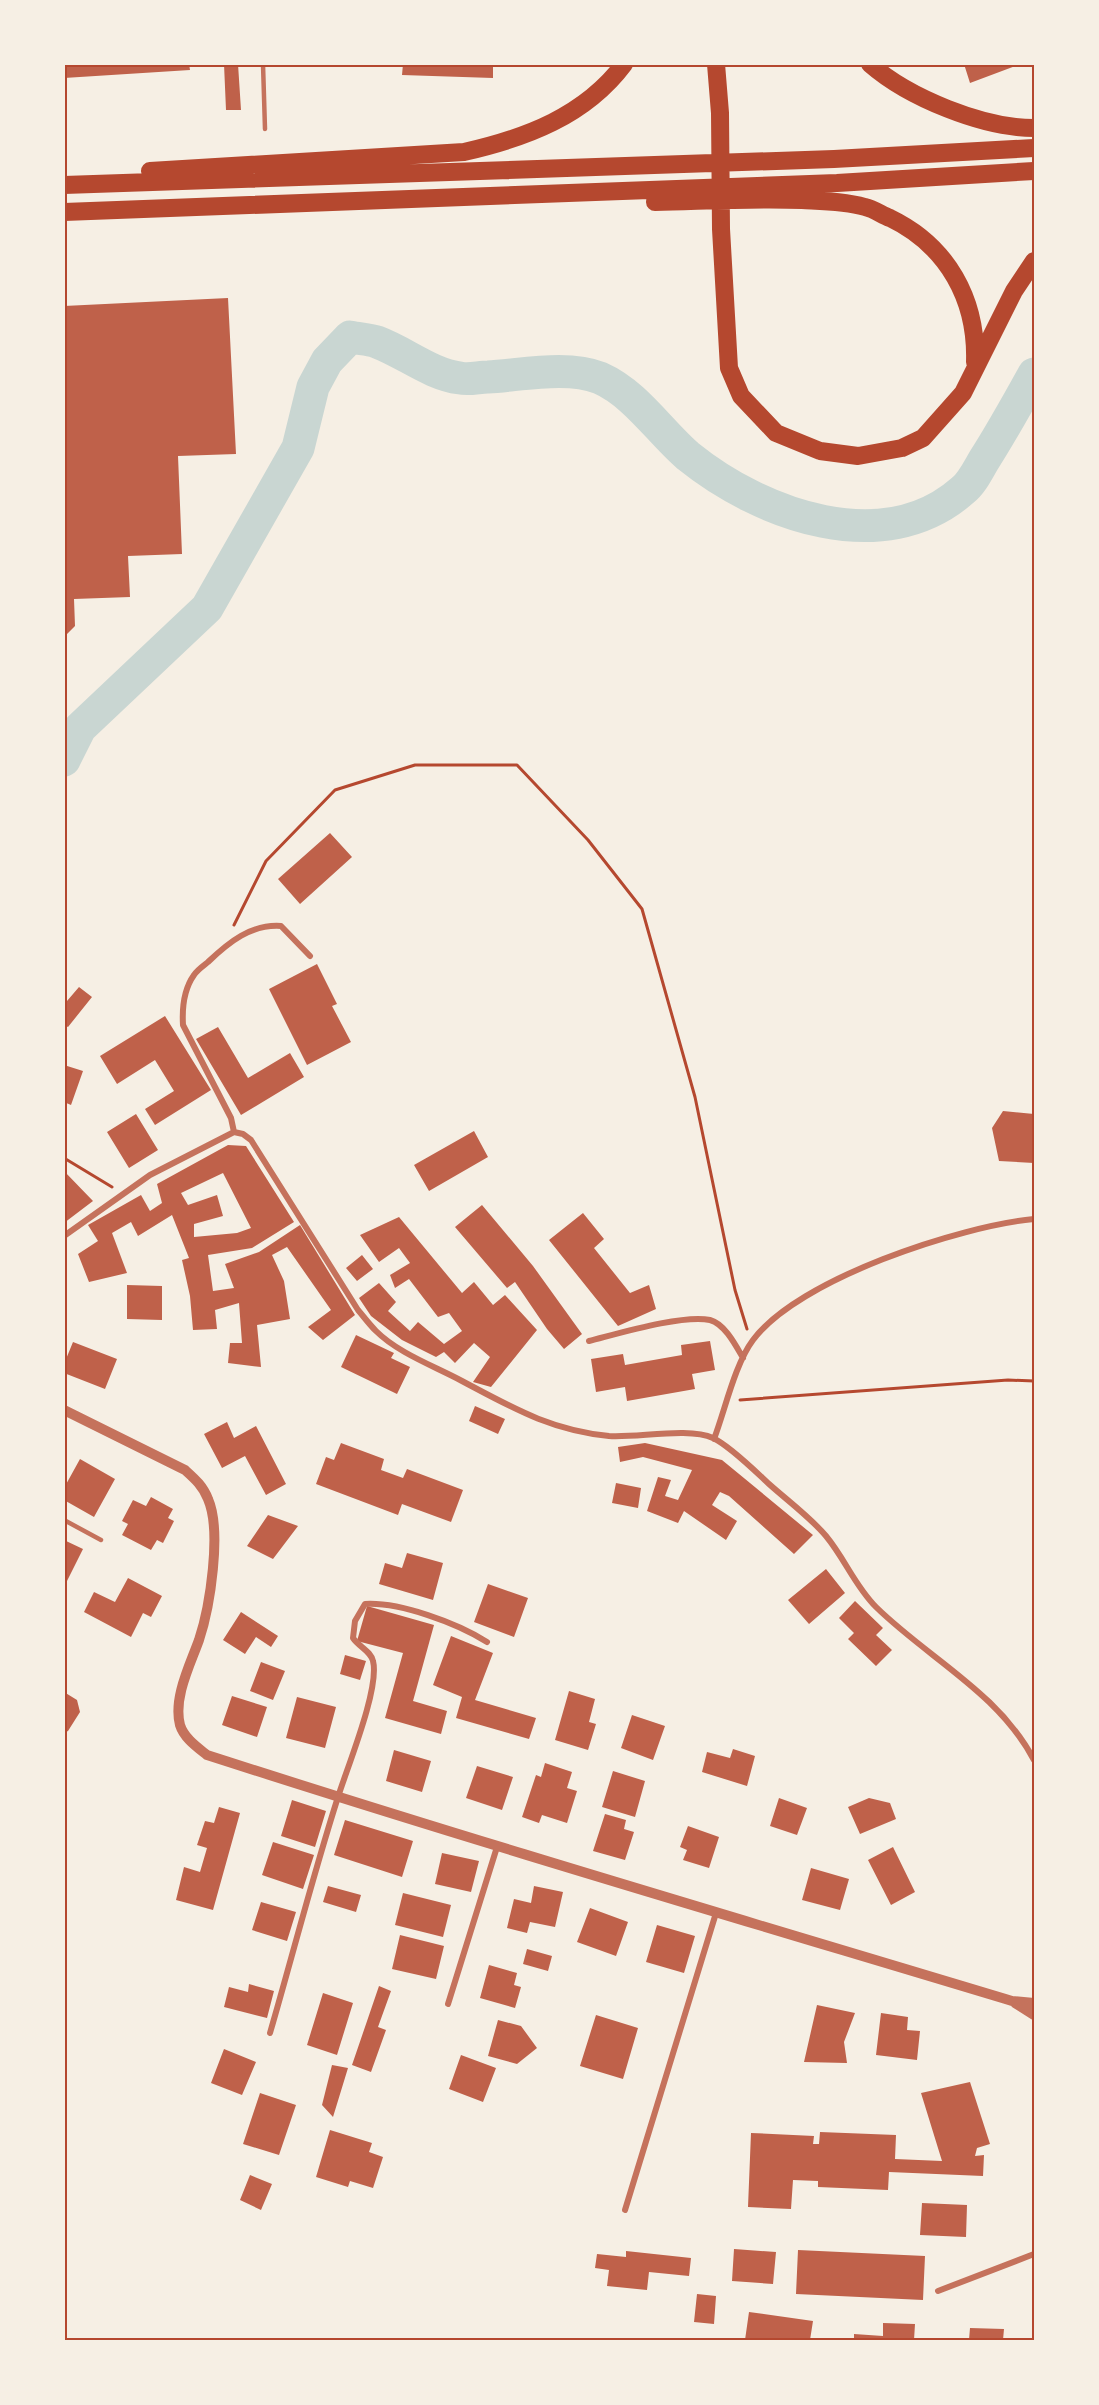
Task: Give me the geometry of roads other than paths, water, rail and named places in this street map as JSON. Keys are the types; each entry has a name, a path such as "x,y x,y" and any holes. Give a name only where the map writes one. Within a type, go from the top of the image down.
{"highway":[{"path":"64,178 121,172 465,152 502,144 562,119 586,104 610,83 624,64"},
{"path":"716,64 720,113 721,229 729,368 741,396 776,433 820,451 858,456 902,448 923,438 963,393 1014,291 1035,261"},
{"path":"870,64 910,93 945,108 1015,128 1035,128"},
{"path":"64,185 834,159 1035,148"},
{"path":"64,212 837,183 1035,171"},
{"path":"380,200 561,203 784,199 825,201 866,207 903,225 931,245 946,264 961,287 969,309 976,337 975,369"}],"street":[{"path":"234,1132 231,1118 183,1025 182,1009 194,975 222,948 246,932 266,925 281,926 310,956"},
{"path":"64,1236 150,1175 234,1132 243,1134 251,1140 358,1310 377,1332 391,1342 532,1418 562,1427 610,1436 701,1435 714,1438 826,1536 873,1605 990,1701 1019,1733 1035,1760"},
{"path":"714,1438 751,1342 763,1328 800,1300 875,1263 921,1245 989,1226 1035,1219"},
{"path":"589,1341 685,1320 711,1320 729,1335 743,1358"},
{"path":"65,1411 185,1470 199,1482 209,1499 214,1517 209,1601 206,1618 178,1707 181,1726 191,1743 207,1755 497,1847 716,1913 817,1941 1012,2001 1035,2003"},
{"path":"270,2033 338,1797 373,1687 373,1660 368,1651 359,1646 353,1638 355,1621 361,1607 365,1604 386,1604 464,1627 487,1642"},
{"path":"448,2004 497,1847"},
{"path":"625,2210 716,1913"},
{"path":"1012,2001 1035,2015"},
{"path":"938,2291 1035,2254"}],"lane":[{"path":"263,64 265,129"},
{"path":"64,1520 100,1540"}],"waterway":[{"path":"64,760 80,728 207,608 298,448 313,387 327,361 350,337 377,342 428,368 460,378 559,371 600,378 625,393 688,456 751,496 786,511 823,521 861,526 897,523 931,511 963,490 975,476 1034,374"}]}
